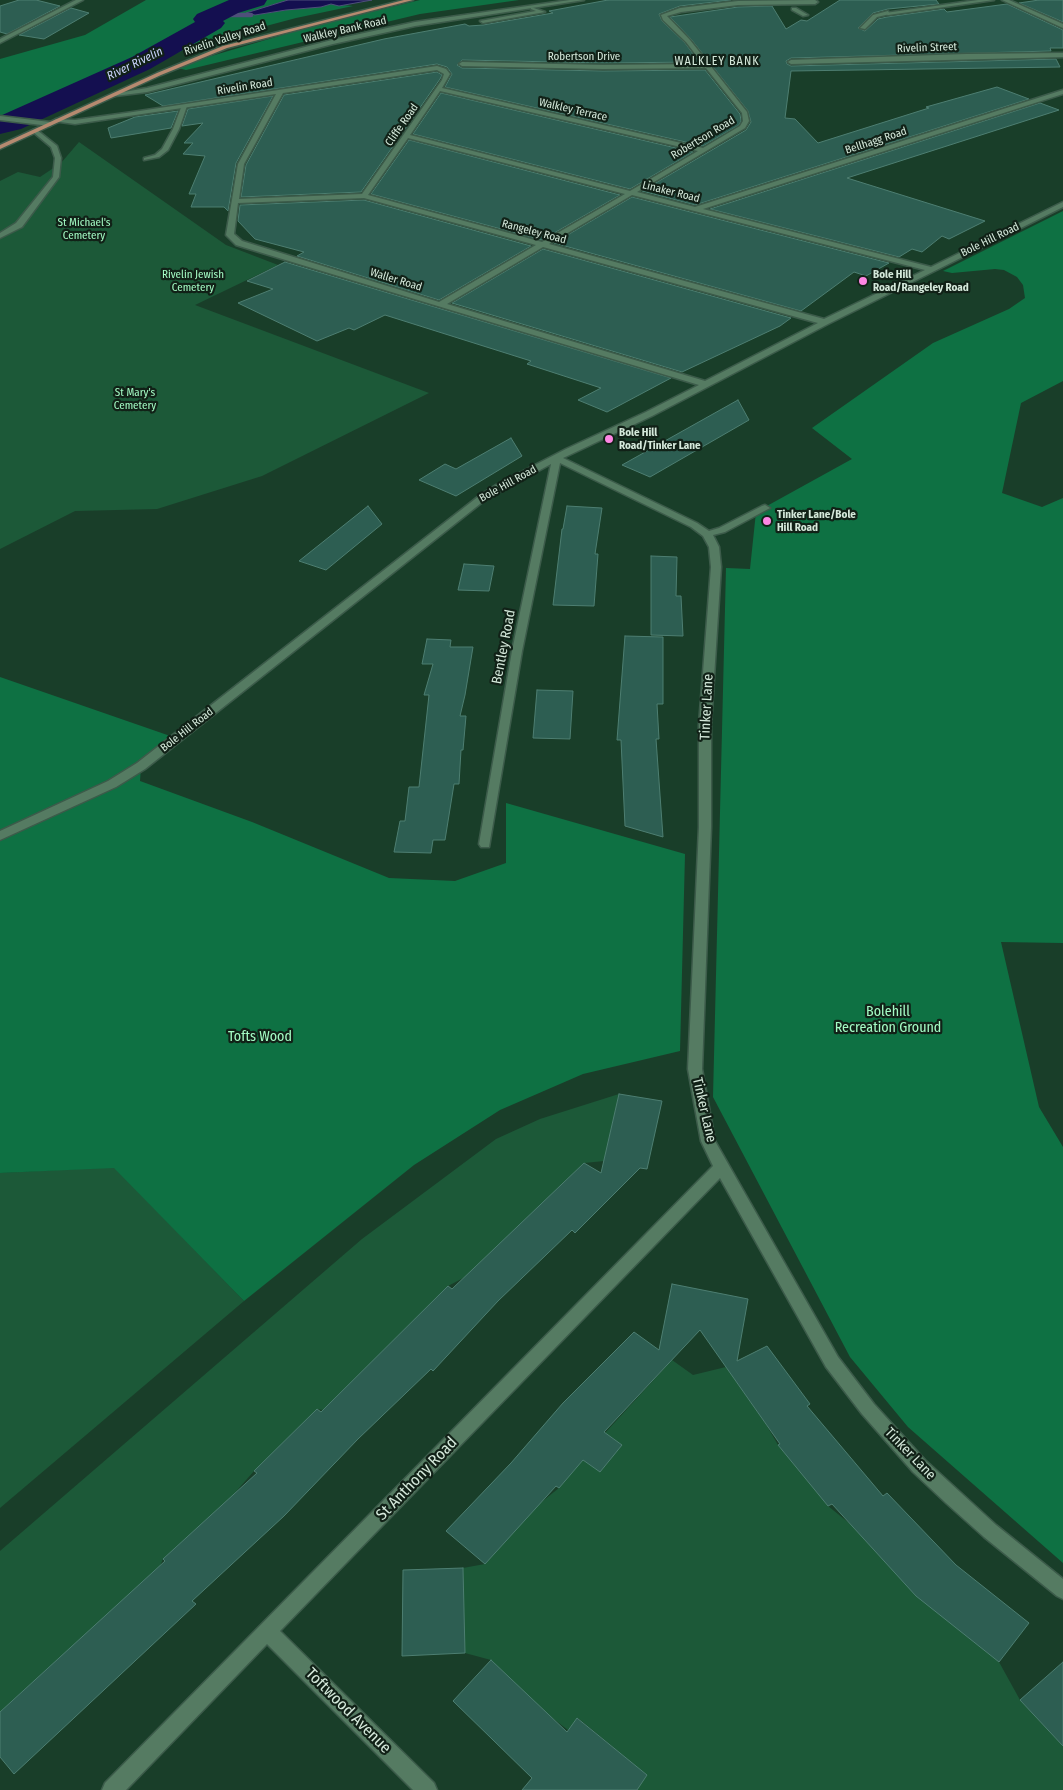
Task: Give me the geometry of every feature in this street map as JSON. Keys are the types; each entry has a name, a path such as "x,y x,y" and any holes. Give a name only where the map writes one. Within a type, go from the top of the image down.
{"main road":[{"name":"Rivelin Valley Road","path":"0,147 191,60 225,47 410,0"}],"street":[{"path":"0,41 80,0"},
{"name":"Walkley Bank Road","path":"115,94 147,90 332,42 406,26 581,0"},
{"path":"863,28 875,16 888,13 991,0"},
{"path":"1005,0 1063,26"},
{"name":"Robertson Road","path":"440,306 743,127 746,121 745,113 688,41 665,19 664,15 680,10 738,3 793,6 816,2"},
{"path":"793,6 804,15"},
{"path":"483,21 542,12 533,8"},
{"name":"Rivelin Street","path":"791,62 1063,55"},
{"name":"Robertson Drive","path":"462,64 603,67 707,66"},
{"name":"Cliffe Road","path":"364,196 439,89 447,74 444,70 436,68"},
{"name":"Rivelin Road","path":"1,118 53,123 88,120 436,68"},
{"name":"Walkley Terrace","path":"439,89 703,150"},
{"name":"Waller Road","path":"280,92 241,164 230,235 239,243 440,306 706,384"},
{"name":"Bellhagg Road","path":"696,209 1063,92"},
{"path":"146,159 157,156 165,150 176,129 184,106"},
{"path":"0,236 19,224 56,176 58,158 54,146 35,131"},
{"name":"Linaker Road","path":"406,136 931,269"},
{"name":"Rangeley Road","path":"234,201 364,196 825,322"},
{"name":"Bole Hill Road","path":"0,836 112,784 141,766 482,498 557,458 649,414 825,322 1063,204"},
{"path":"557,458 674,514 707,534 722,530 765,508"},
{"name":"Bentley Road","path":"485,844 517,651 557,458"},
{"name":"Tinker Lane","path":"707,534 714,547 716,566 705,725 705,837 695,1069 708,1141 721,1168 808,1322 832,1362 868,1409 913,1460 952,1497 990,1531 1063,1590"},
{"name":"St Anthony Road","path":"112,1790 721,1168"},
{"name":"Toftwood Avenue","path":"268,1632 427,1790"}],"green space":[{"path":"146,0 288,0 246,13 255,15 321,7 331,4 353,6 296,18 206,42 141,66 43,109 0,132 0,59 85,35"},
{"path":"420,0 519,0 420,14 186,70 174,67 313,26"},
{"name":"St Mary's Cemetery","path":"79,142 226,245 278,265 195,305 429,393 262,476 157,509 75,511 0,549 0,181 18,172 40,177 61,163"},
{"name":"Bolehill Recreation Ground","path":"1063,211 1063,381 1021,403 1002,493 1042,507 1063,498 1063,943 1001,942 1039,1107 1063,1147 1063,1563 908,1427 850,1357 713,1097 726,568 750,569 756,512 852,459 812,428 933,343 1009,309 1025,298 1023,285 1017,277 1004,270 995,269 952,273 943,271"},
{"name":"Tofts Wood","path":"0,677 176,738 141,766 140,781 252,822 389,878 455,881 506,863 506,803 685,854 680,1051 583,1074 500,1110 414,1165 244,1301 114,1168 0,1173"},
{"path":"619,1094 604,1161 584,1163 465,1277 448,1286 323,1410 317,1409 254,1471 232,1496 163,1559 160,1566 0,1712 0,1551 362,1239 496,1139 540,1119"},
{"path":"114,1167 244,1301 0,1508 0,1173"},
{"path":"672,1360 693,1375 726,1367 778,1445 828,1506 849,1523 929,1606 999,1662 1020,1700 1063,1746 1063,1790 637,1790 647,1775 578,1718 568,1730 551,1717 491,1660 465,1653 463,1568 485,1564 539,1504 559,1488 583,1460 600,1472 622,1445 605,1433"}],"shaded area":[{"path":"288,0 372,0 339,6 331,4 321,7 255,15 246,13"}],"building":[{"path":"19,0 36,0 60,6 7,34 0,32 0,6"},
{"path":"608,0 731,0 680,6 659,14 662,21 685,43 699,62 603,63 462,60 457,65 462,68 603,71 705,70 740,114 741,121 739,125 703,146 445,87 452,74 447,67 437,64 163,106 145,95 384,39 465,24 469,26 483,25 553,13 549,11"},
{"path":"840,0 936,0 939,4 888,9 873,13 858,28 865,31 878,19 887,17 944,9 947,12 1007,4 1063,30 1063,48 1050,48 1051,51 791,58 786,61 787,64 791,66 1056,59 1060,67 791,71 785,118 795,119 818,143 929,108 926,107 997,87 1029,99 695,205 642,191 746,130 751,122 748,111 691,39 670,17 738,7 772,6 786,29 801,20 807,21"},
{"path":"1039,0 1063,0 1063,22 1019,3"},
{"path":"71,8 89,13 44,39 19,35"},
{"path":"437,72 442,75 440,79 361,192 241,197 246,165 284,95"},
{"path":"441,93 693,152 630,189 413,134"},
{"path":"273,96 236,163 228,211 224,207 191,207 196,194 189,194 205,156 183,154 193,143 184,143 203,123 182,126 188,109"},
{"path":"1040,103 1059,110 847,178 985,221 949,239 942,236 922,252 912,249 899,257 710,209"},
{"path":"178,111 171,128 111,138 108,128 135,117"},
{"path":"409,140 620,195 542,240 371,194"},
{"path":"632,197 889,263 866,276 854,272 801,311 554,243"},
{"path":"364,200 531,246 439,300 297,256 304,252 255,239 238,221 240,205"},
{"path":"543,249 791,318 780,326 682,372 452,303"},
{"path":"285,262 671,378 607,412 578,400 601,388 527,364 531,361 385,315 354,330 349,328 317,341 238,303 273,289 247,281"},
{"path":"738,400 749,420 650,477 622,465"},
{"path":"511,438 522,456 456,496 419,480 445,464 456,469"},
{"path":"368,506 382,524 326,570 299,561"},
{"path":"567,506 602,508 595,554 598,554 594,606 553,605 562,529"},
{"path":"651,556 677,557 676,596 681,596 683,636 651,635"},
{"path":"464,564 494,566 489,591 458,590"},
{"path":"625,636 663,637 663,704 657,704 659,739 656,739 663,837 625,826 621,740 617,740"},
{"path":"427,639 451,640 450,647 473,647 460,716 466,716 459,784 454,784 445,840 433,840 431,853 394,852 400,821 405,821 409,787 419,787 429,695 424,695 433,664 422,664"},
{"path":"537,690 573,691 570,739 533,738"},
{"path":"619,1094 662,1101 647,1169 640,1168 575,1233 572,1230 498,1301 433,1371 431,1369 358,1439 284,1516 192,1601 196,1604 14,1774 0,1757 0,1712 165,1561 163,1559 257,1473 254,1471 317,1409 321,1412 448,1286 452,1289 584,1163 601,1173"},
{"path":"672,1284 748,1299 737,1361 767,1346 810,1404 807,1406 883,1496 887,1493 956,1565 1029,1623 999,1662 916,1596 832,1504 828,1506 778,1445 780,1444 700,1330 604,1432 622,1445 600,1472 583,1460 559,1488 556,1486 485,1564 446,1531 511,1463 563,1403 634,1332 659,1350"},
{"path":"463,1568 465,1653 402,1656 403,1570"},
{"path":"491,1660 567,1732 577,1718 647,1775 637,1790 522,1790 532,1778 453,1701"},
{"path":"1063,1662 1063,1746 1020,1700"}],"waterway":[{"name":"River Rivelin","path":"0,125 11,123 141,63 212,23 206,19 218,15 229,8 255,0"},
{"path":"218,15 251,15"}],"place":[{"name":"Bole Hill Road/Rangeley Road","path":"863,281"},
{"name":"Bole Hill Road/Tinker Lane","path":"609,439"},
{"name":"Tinker Lane/Bole Hill Road","path":"767,521"}],"district":[{"name":"WALKLEY BANK","path":"717,62"}],"park label":[{"name":"St Michael's Cemetery","path":"84,229"},
{"name":"Rivelin Jewish Cemetery","path":"193,281"}]}
